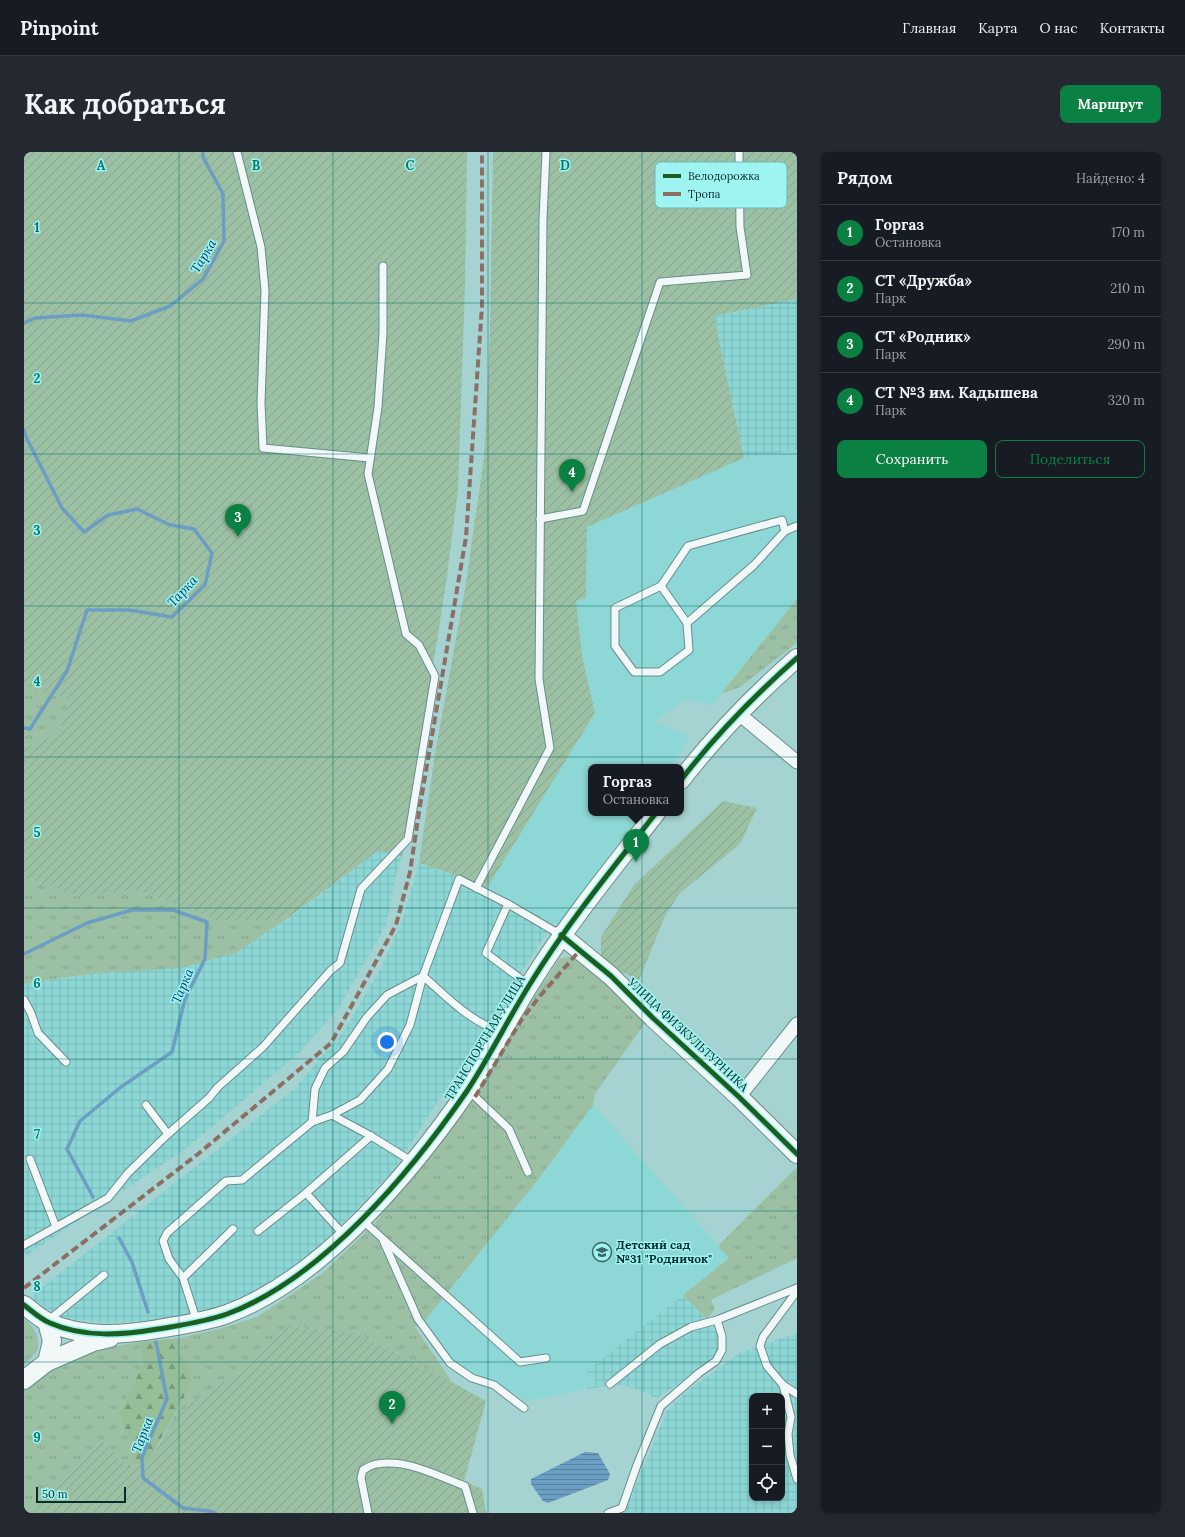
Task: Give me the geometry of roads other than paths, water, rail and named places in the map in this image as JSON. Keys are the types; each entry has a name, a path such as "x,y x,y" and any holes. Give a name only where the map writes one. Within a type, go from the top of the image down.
{"street":[{"path":"684,776 739,714 797,658"},
{"path":"739,714 797,762"},
{"name":"ТРАНСПОРТНАЯ УЛИЦА","path":"24,1305 47,1322 69,1330 109,1334 130,1334 197,1322 228,1313 278,1289 313,1263 345,1236 388,1193 414,1162 467,1090 529,985 561,935 654,816"},
{"name":"УЛИЦА ФИЗКУЛЬТУРНИКА","path":"561,935 611,976 653,1018 739,1096 797,1154"},
{"path":"739,1096 797,1024"},
{"path":"47,1322 52,1341 48,1362"},
{"path":"24,1380 48,1362 93,1342 130,1334"}],"lane":[{"path":"237,152 262,254 265,291 261,403 263,448 370,458"},
{"path":"476,888 550,748 539,679 543,219 546,152"},
{"path":"739,152 739,162"},
{"path":"540,519 583,511 660,282 746,275 740,227 740,208"},
{"path":"24,1245 108,1198 128,1174 168,1134 263,1047 331,970 340,963 361,889 408,839 435,676 419,645 406,634 368,474 378,407 383,266"},
{"path":"661,586 686,624 689,650 660,672 634,672 615,646 615,608 661,586 688,546 782,520 786,531"},
{"path":"686,624 754,565 786,531 797,526"},
{"path":"197,1322 183,1278 169,1259 163,1241 167,1232 226,1181 242,1180 312,1122 332,1115 360,1100 388,1069 410,1025 423,976 459,879 508,904 561,935"},
{"path":"508,904 486,953 529,985"},
{"path":"423,976 471,1016 489,1028 502,1031"},
{"path":"312,1122 315,1088 325,1068 343,1052 367,1017 387,994 423,976"},
{"path":"24,1000 31,1013 38,1033 66,1062"},
{"path":"467,1090 509,1129 528,1172"},
{"path":"146,1105 168,1134"},
{"path":"332,1115 414,1162"},
{"path":"258,1231 306,1193 370,1136"},
{"path":"30,1159 56,1227"},
{"path":"306,1193 345,1236"},
{"path":"362,1219 520,1362 546,1358"},
{"path":"183,1278 234,1229"},
{"path":"381,1237 418,1319 450,1363 472,1378 494,1385 524,1408"},
{"path":"47,1322 104,1275"},
{"path":"610,1384 660,1344 691,1326 717,1320 797,1288"},
{"path":"797,1291 763,1337 760,1346 767,1366 783,1385 797,1394"},
{"path":"608,1513 622,1508 637,1464 661,1406 699,1373 716,1361 722,1350 722,1336 717,1320"},
{"path":"783,1385 791,1417 788,1434 790,1456 797,1479"},
{"path":"368,1513 362,1478 363,1470 376,1464 392,1463 411,1466 465,1486 473,1513"}],"waterway":[{"name":"Тарка","path":"24,323 35,318 82,315 131,321 170,306 203,279 224,241 223,194 203,157 203,152"},
{"name":"Тарка","path":"24,430 27,439 62,508 84,532 108,515 137,509 170,525 194,529 212,553 205,585 172,617 129,610 87,610 67,671 30,729 24,728"},
{"name":"Тарка","path":"24,954 87,923 132,910 173,910 207,922 205,959 185,999 172,1052 121,1087 80,1121 67,1149 93,1197"},
{"name":"Тарка","path":"119,1238 132,1262 148,1312"},
{"name":"Тарка","path":"156,1342 167,1399 142,1457 143,1478 183,1508 215,1513"}],"place":[{"name":"СТ №3 им. Кадышева","path":"572,492"},
{"name":"СТ «Родник»","path":"238,537"},
{"name":"Горгаз","path":"636,862"},
{"name":"Детский сад №31 \"Родничок\"","path":"602,1252"},
{"name":"СТ «Дружба»","path":"392,1424"}]}
